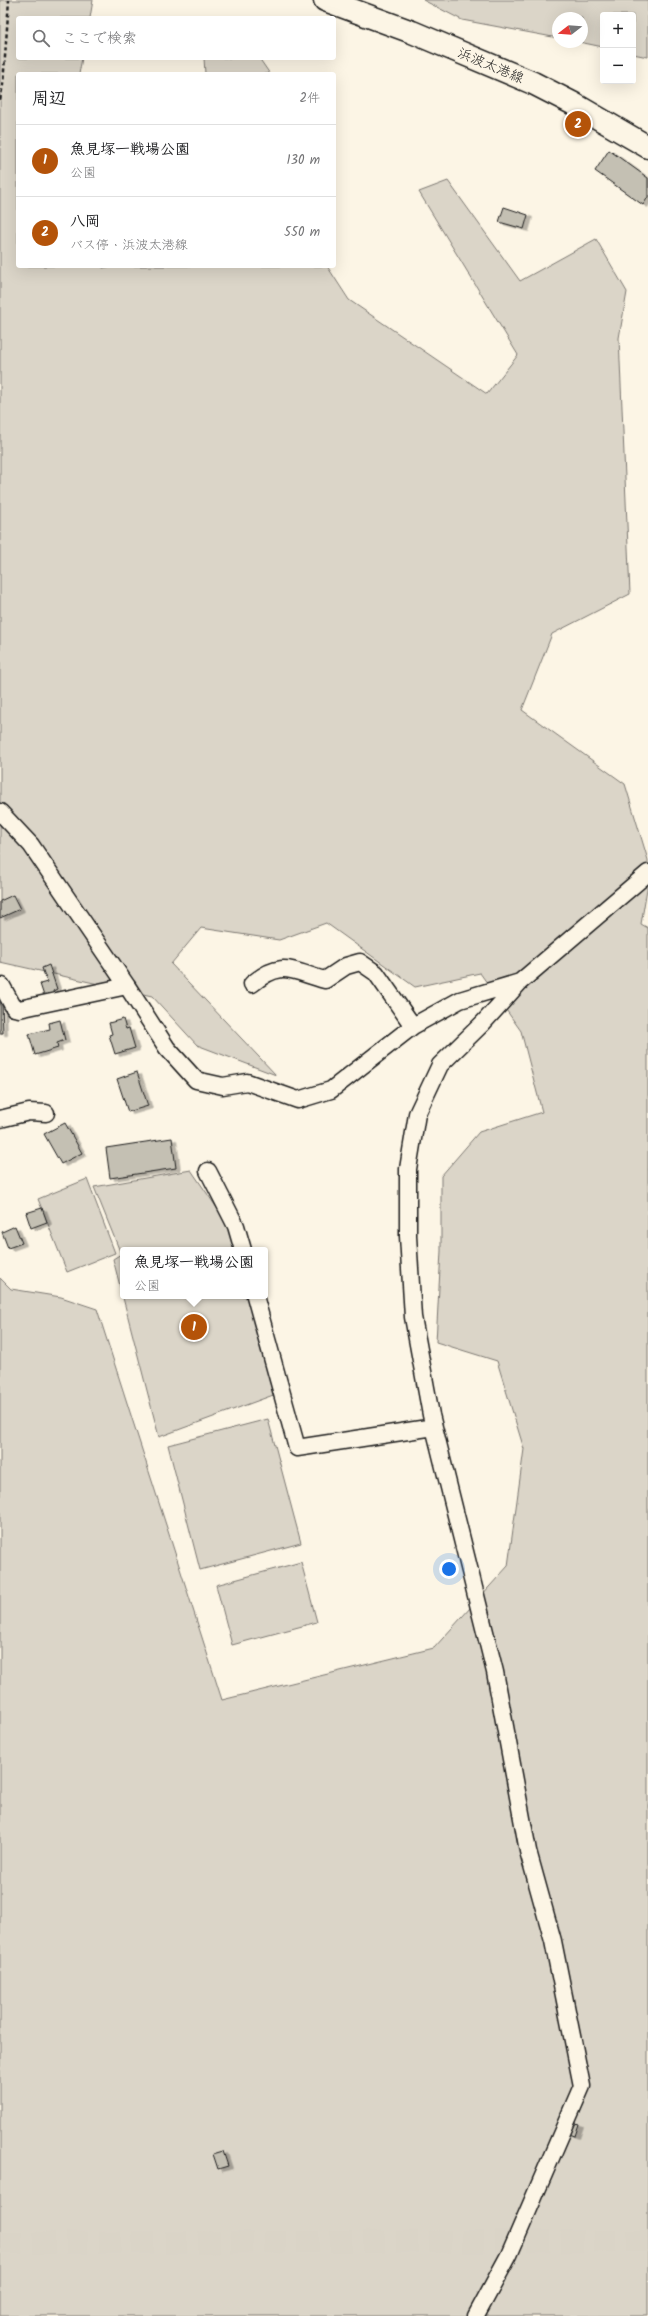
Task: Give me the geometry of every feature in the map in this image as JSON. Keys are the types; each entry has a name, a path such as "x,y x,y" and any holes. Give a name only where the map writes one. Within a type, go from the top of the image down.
{"main road":[{"name":"浜波太港線","path":"325,0 412,32 533,83 574,104 648,147"}],"street":[{"path":"0,812 31,845 127,986 167,1048 196,1080 223,1086 247,1082 298,1100 331,1090 413,1026 460,1000 520,982"},
{"path":"476,2316 509,2255 582,2086 553,1941 528,1851 495,1672 434,1427 413,1317 408,1236 408,1170 417,1114 440,1065 483,1023 520,982 648,873"},
{"path":"252,984 266,972 281,967 325,980 346,966 360,962 376,973 413,1026"},
{"path":"0,986 2,986 14,1008 19,1009 127,986"},
{"path":"0,1119 29,1112 46,1113"},
{"path":"208,1171 236,1226 242,1247"},
{"path":"257,1299 297,1448 434,1427"}],"path":[{"path":"0,100 3,85 9,0"}],"shaded area":[{"path":"0,0 93,0 90,16 16,16 16,60 82,60 79,72 16,72 16,268 328,268 349,300 487,394 518,355 419,192 448,181 520,281 596,239 627,292 619,338 630,594 552,634 522,710 625,784 648,860 648,883 641,924 648,928 648,2316 0,2316 0,1278 11,1289 61,1297 97,1309 222,1700 434,1648 508,1566 524,1449 497,1361 436,1342 441,1251 441,1176 479,1132 542,1112 521,1031 480,973 415,987 326,923 279,940 201,928 171,964 276,1075 197,1045 152,996 0,962"},
{"path":"423,0 648,0 648,57 636,55 636,12 600,12 600,46 588,44 588,12 552,12 552,37 462,20"},
{"path":"204,60 260,60 269,72 205,72"},
{"path":"191,1170 230,1227 235,1247 120,1247 120,1252 94,1187"},
{"path":"87,1179 115,1253 67,1272 38,1199"},
{"path":"120,1255 120,1286 113,1259"},
{"path":"123,1299 250,1299 276,1394 159,1437"},
{"path":"268,1419 301,1543 200,1570 168,1445"},
{"path":"301,1562 317,1622 232,1645 216,1585"}],"building":[{"path":"609,150 648,178 648,197 643,205 595,171"},
{"path":"504,207 528,215 524,229 499,222"},
{"path":"13,895 20,909 0,918 0,901"},
{"path":"49,965 57,989 53,991 54,995 45,999 40,984 47,982 42,968"},
{"path":"0,1002 2,1002 3,1033 0,1033"},
{"path":"123,1019 126,1029 129,1028 135,1048 115,1054 109,1035 112,1034 109,1023"},
{"path":"60,1020 65,1040 57,1043 58,1048 35,1055 29,1034 50,1029 49,1023"},
{"path":"137,1072 148,1106 128,1112 117,1079"},
{"path":"65,1123 82,1153 61,1164 44,1134"},
{"path":"172,1138 176,1168 110,1178 106,1148"},
{"path":"42,1208 47,1222 31,1228 26,1213"},
{"path":"15,1226 22,1243 8,1248 2,1232"},
{"path":"573,2122 579,2124 575,2136 569,2134"},
{"path":"223,2151 228,2166 218,2169 213,2154"}],"tunnel":[{"path":"0,2243 648,2241"}],"place":[{"name":"八岡","path":"578,124"},
{"name":"魚見塚一戦場公園","path":"194,1327"}]}
